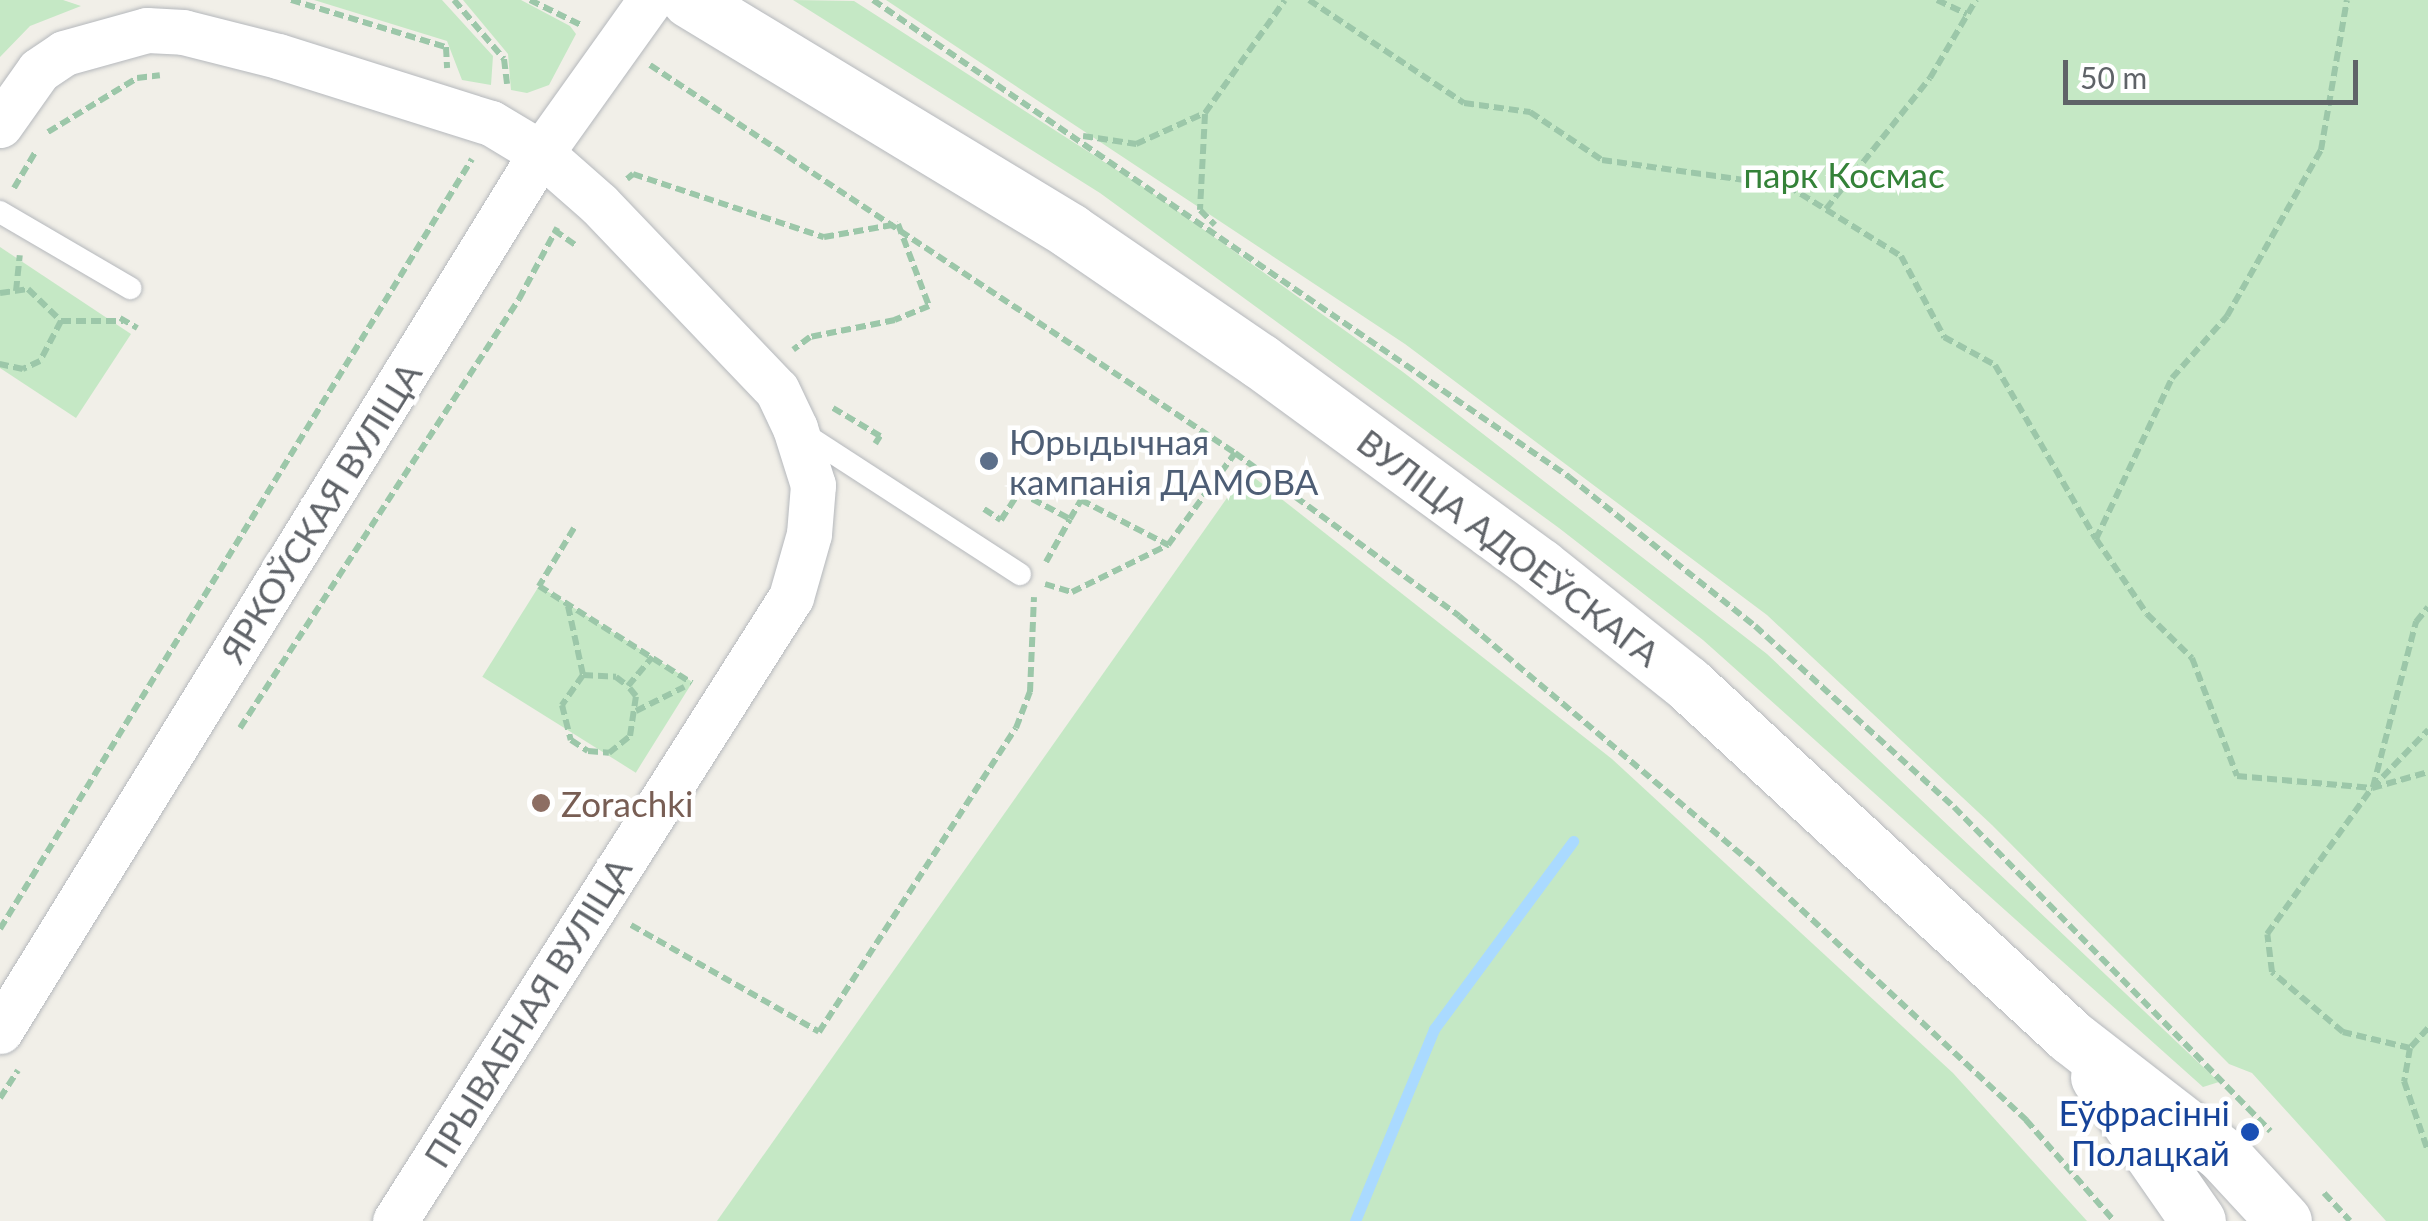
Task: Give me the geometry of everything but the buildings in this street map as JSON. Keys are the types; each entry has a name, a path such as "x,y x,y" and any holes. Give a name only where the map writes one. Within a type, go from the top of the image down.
{"main road":[{"name":"ВУЛІЦА АДОЕЎСКАГА","path":"689,0 1070,231 1260,360 1540,566 1687,683 2072,1037 2224,1155 2298,1201"},
{"name":"ВУЛІЦА АДОЕЎСКАГА","path":"2072,1037 2198,1221"}],"street":[{"name":"ЯРКОЎСКАЯ ВУЛІЦА","path":"11,1048 541,153 621,58 650,0"},
{"path":"0,125 39,70 64,53 147,30 183,32 474,144 541,153 599,204 777,390 812,416"},
{"name":"ПРЫВАБНАЯ ВУЛІЦА","path":"394,1221 791,598 809,534 812,416"}],"lane":[{"path":"0,212 130,288"},
{"path":"812,416 1028,577"}],"path":[{"path":"290,0 446,47 448,78"},
{"path":"0,929 474,144 508,79 504,59 454,0"},
{"path":"530,0 586,28 621,58 898,224 1002,301 1235,452 1460,616 1757,868 2026,1120 2114,1221"},
{"path":"873,0 1224,235 1569,476 1755,626 1954,807 2276,1138"},
{"path":"1077,135 1136,144 1205,113 1285,0"},
{"path":"1309,0 1464,103 1530,112 1602,160 1788,186 1901,256 1944,338 1994,365 2096,539 2147,614 2192,658 2238,776 2372,788 2428,772"},
{"path":"1936,0 1968,14"},
{"path":"1826,210 1930,78 1976,0"},
{"path":"2096,539 2172,378 2227,316 2321,150 2347,0"},
{"path":"22,200 11,193 48,132 137,78 171,74"},
{"path":"1205,113 1200,210 1224,235"},
{"path":"238,732 519,300 554,230 599,204 633,174 824,237 898,224"},
{"path":"787,360 810,337 894,320 929,306 898,224"},
{"path":"554,230 588,254"},
{"path":"0,294 28,289 61,321 124,321"},
{"path":"0,364 23,369 40,360 61,321"},
{"path":"812,416 880,436 875,444 891,454"},
{"path":"1028,577 1072,592 1168,545 1235,452"},
{"path":"970,501 1001,520 1020,492 1070,520"},
{"path":"638,907 628,923 820,1032 1016,728 1030,692 1028,577 1081,500 1168,545"},
{"path":"574,528 539,586 692,683"},
{"path":"568,604 584,676"},
{"path":"2372,788 2416,622 2428,608"},
{"path":"628,686 652,657"},
{"path":"584,676 616,677 628,686 636,711 630,736 609,752 588,751 571,740 562,704 584,676"},
{"path":"697,694 706,678"},
{"path":"682,699 692,683"},
{"path":"636,711 692,683"},
{"path":"2410,1048 2344,1032 2272,972 2267,934 2372,788 2428,730"},
{"path":"2428,1028 2410,1048 2404,1081 2428,1151"},
{"path":"0,1098 11,1048"},
{"path":"2298,1201 2350,1221"}],"green space":[{"path":"0,0 63,0 81,6 30,26 0,57"},
{"path":"314,0 442,0 493,56 491,85 462,80 447,41"},
{"path":"463,0 521,0 570,26 576,34 549,85 527,93 511,90 508,54"},
{"path":"793,0 854,1 1151,192 1403,372 1767,654 2219,1082 2203,1087 1703,640 1559,528 1100,193"},
{"name":"парк Космас","path":"886,0 2428,0 2428,1221 2386,1221 2252,1073 2229,1064 1992,825 1767,615 1405,344"},
{"path":"0,247 131,334 76,418 0,368"},
{"path":"1246,471 1612,759 1953,1073 2087,1221 717,1221"},
{"path":"539,586 692,682 636,773 482,677"}],"waterway":[{"path":"1355,1221 1434,1029 1573,841"}],"place":[{"name":"Юрыдычная кампанія ДАМОВА","path":"989,461"},
{"name":"Zorachki","path":"541,803"},
{"name":"Еўфрасінні Полацкай","path":"2250,1132"}]}
